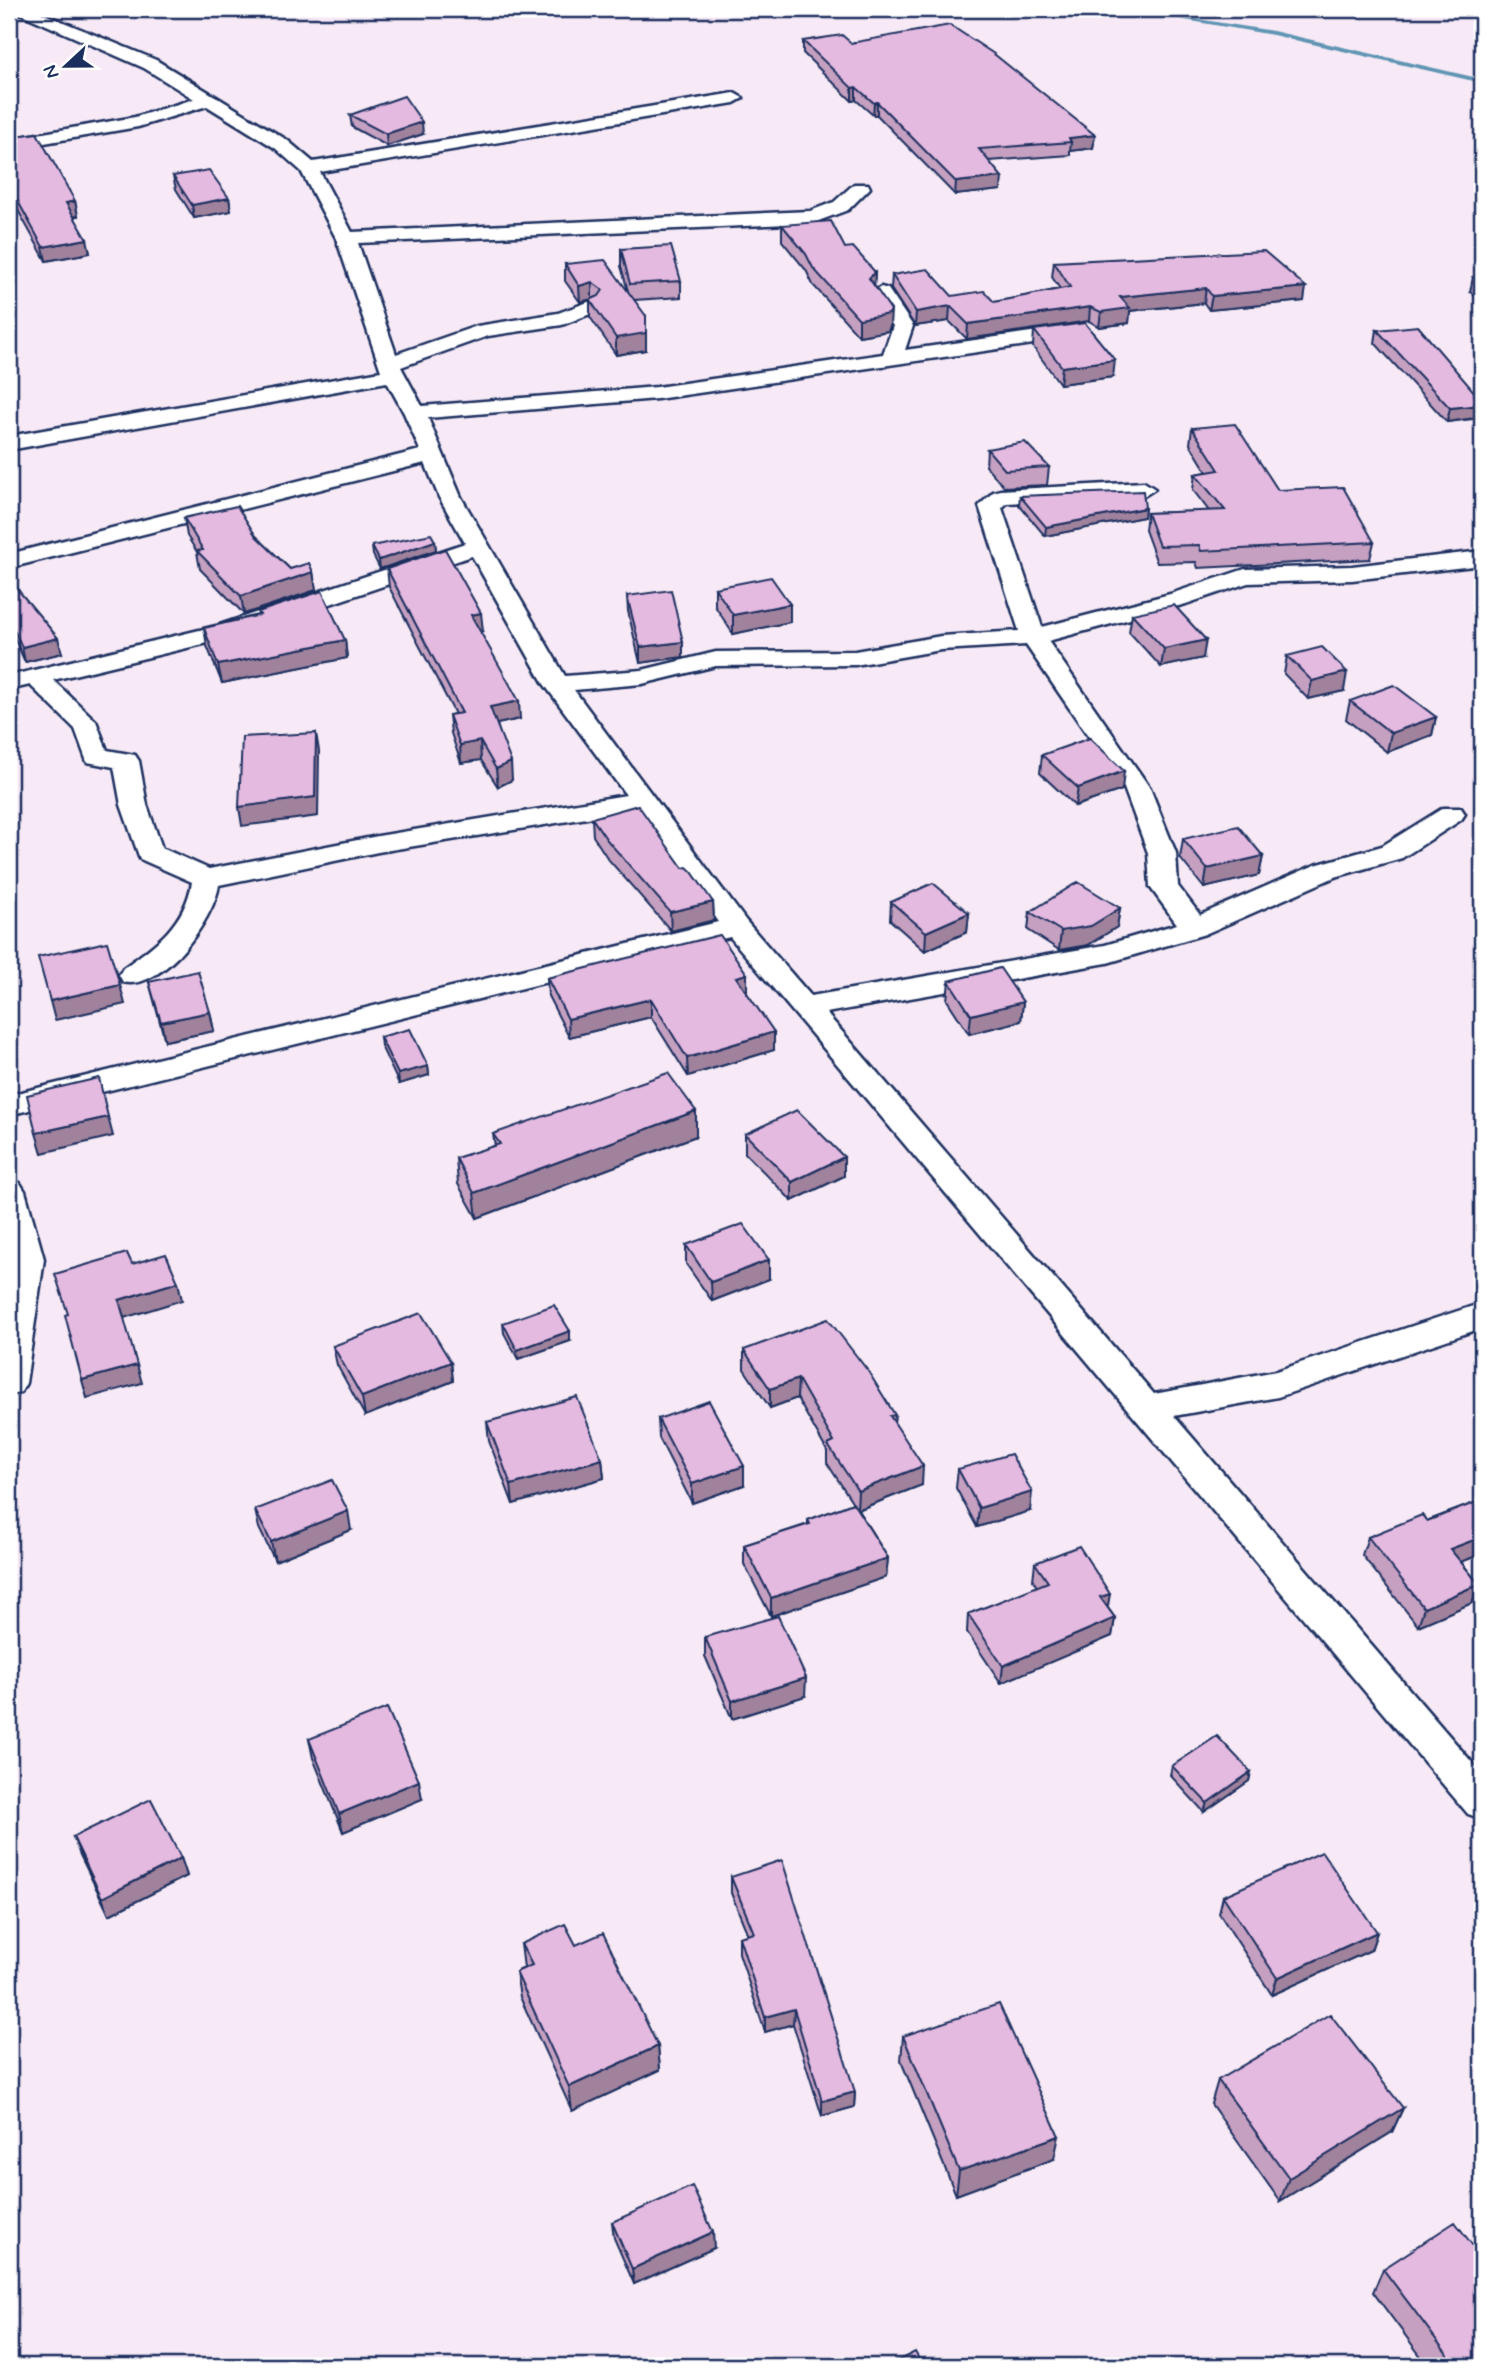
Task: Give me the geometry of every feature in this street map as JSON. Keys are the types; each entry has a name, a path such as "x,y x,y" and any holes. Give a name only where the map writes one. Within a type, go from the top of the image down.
{"street":[{"path":"18,9 150,64 281,144 309,168 346,238 391,370 415,413 450,497 556,684 736,927 1482,1802"},
{"path":"309,168 734,97"},
{"path":"9,144 138,122 208,100"},
{"path":"346,238 813,217 841,206 861,188"},
{"path":"881,293 903,326 892,358"},
{"path":"9,443 391,370 484,330 562,318 591,307"},
{"path":"415,413 657,393 1089,330"},
{"path":"9,561 432,454"},
{"path":"1144,489 1001,497 990,506 1033,637 1137,788 1163,853 1164,887 1195,928"},
{"path":"9,683 224,632 478,546"},
{"path":"556,684 642,677 716,659 855,658 941,643 1033,637 1178,599 1245,576 1352,573 1482,558"},
{"path":"36,677 87,726 96,756 126,761 134,805 150,853 206,878 261,871 307,858 424,836 641,801"},
{"path":"804,1007 1107,954 1195,928 1325,871 1392,852 1452,814"},
{"path":"133,975 180,941 205,897 206,878"},
{"path":"9,1105 736,927"},
{"path":"9,1191 28,1259 9,1383"},
{"path":"1148,1408 1278,1384 1482,1315"}],"building":[{"path":"950,25 994,54 1095,135 1069,138 1071,142 979,149 1002,177 956,182 877,102 874,103 856,87 852,88 803,41 842,35 851,43"},
{"path":"404,96 422,122 386,134 350,115"},
{"path":"37,133 75,201 66,203 87,239 43,247 9,185 9,137"},
{"path":"209,170 229,198 192,205 173,176"},
{"path":"831,221 845,248 853,247 875,272 869,278 891,310 889,314 859,319 813,268 806,254 782,225"},
{"path":"671,246 681,281 630,284 621,249"},
{"path":"1264,251 1306,287 1212,296 1206,288 1120,297 1130,308 1101,312 1090,307 968,324 950,306 916,312 892,275 928,269 952,296 984,291 994,302 1070,287 1054,262"},
{"path":"605,260 646,316 646,333 616,338 590,300 599,296 603,290 592,282 579,286 565,264"},
{"path":"1482,276 1482,284 1473,277"},
{"path":"1085,323 1115,360 1062,367 1034,330"},
{"path":"1418,326 1482,401 1482,405 1450,408 1377,330"},
{"path":"1235,424 1278,490 1343,487 1374,542 1201,551 1199,545 1159,546 1147,513 1225,510 1195,474 1219,470 1192,428"},
{"path":"1025,442 1049,467 1005,470 987,449"},
{"path":"1143,491 1145,508 1046,527 1020,496"},
{"path":"237,506 256,536 290,569 309,563 313,572 241,596 197,551 203,550 184,518"},
{"path":"431,534 435,541 379,560 372,546"},
{"path":"445,549 481,613 471,615 519,701 490,707 511,762 496,769 480,741 460,745 449,715 462,713 387,569"},
{"path":"771,577 790,604 733,615 715,588"},
{"path":"9,579 58,638 22,647 9,619"},
{"path":"671,590 683,642 640,647 627,596"},
{"path":"322,591 345,640 218,665 204,628 260,615 258,612"},
{"path":"1174,605 1206,640 1164,649 1132,614"},
{"path":"1322,647 1347,672 1312,681 1287,656"},
{"path":"1394,685 1436,717 1391,733 1350,701"},
{"path":"316,733 315,797 239,807 242,737"},
{"path":"1090,738 1124,771 1078,788 1042,755"},
{"path":"638,805 683,868 687,867 692,872 713,902 670,912 607,840 592,818"},
{"path":"1238,826 1263,856 1207,869 1183,839"},
{"path":"1078,882 1120,908 1091,926 1061,931 1030,912"},
{"path":"933,883 969,913 926,932 891,902"},
{"path":"720,935 747,974 736,977 774,1032 687,1058 651,999 568,1019 547,978"},
{"path":"107,942 120,985 50,1001 38,957"},
{"path":"1000,968 1023,1002 971,1015 949,981"},
{"path":"198,971 210,1012 161,1022 149,982"},
{"path":"410,1029 428,1066 398,1074 380,1037"},
{"path":"668,1073 696,1111 474,1193 456,1158 500,1144 493,1134"},
{"path":"99,1078 108,1117 36,1133 27,1095"},
{"path":"797,1110 844,1157 792,1182 745,1134"},
{"path":"743,1224 769,1260 711,1282 686,1245"},
{"path":"127,1253 132,1264 166,1254 178,1282 119,1300 137,1365 82,1380 65,1315 68,1314 55,1274"},
{"path":"554,1305 570,1331 517,1350 503,1323"},
{"path":"421,1313 451,1362 362,1397 333,1346"},
{"path":"828,1319 868,1371 895,1415 890,1416 923,1466 858,1491 828,1445 834,1442 798,1379 770,1389 744,1350"},
{"path":"577,1397 602,1459 511,1485 487,1422"},
{"path":"709,1401 744,1466 692,1484 658,1419"},
{"path":"1011,1454 1032,1492 979,1508 958,1469"},
{"path":"332,1480 348,1511 271,1542 255,1510"},
{"path":"1482,1500 1482,1537 1450,1549 1479,1584 1424,1608 1368,1537 1422,1515 1427,1521"},
{"path":"853,1503 888,1558 771,1598 744,1545 810,1524 808,1520"},
{"path":"1079,1546 1110,1594 1100,1597 1115,1618 1003,1666 968,1614 1048,1582 1035,1563"},
{"path":"778,1616 806,1678 732,1701 705,1637"},
{"path":"387,1708 419,1781 339,1814 309,1739"},
{"path":"1217,1736 1251,1772 1207,1803 1172,1766"},
{"path":"151,1799 181,1858 102,1898 73,1837"},
{"path":"1322,1852 1377,1932 1277,1978 1223,1896"},
{"path":"782,1860 855,2092 822,2101 794,2009 765,2017 739,1937 754,1933 731,1877"},
{"path":"565,1924 576,1945 603,1933 658,2046 569,2087 516,1972 532,1965 521,1944"},
{"path":"999,2004 1059,2136 959,2171 903,2036"},
{"path":"1330,2014 1403,2108 1289,2178 1218,2080"},
{"path":"692,2186 713,2232 632,2269 612,2222"},
{"path":"1455,2222 1482,2258 1482,2366 1456,2366 1383,2269"},
{"path":"915,2352 923,2366 887,2366"}],"waterway":[{"path":"1124,9 1273,33 1482,81"}]}
